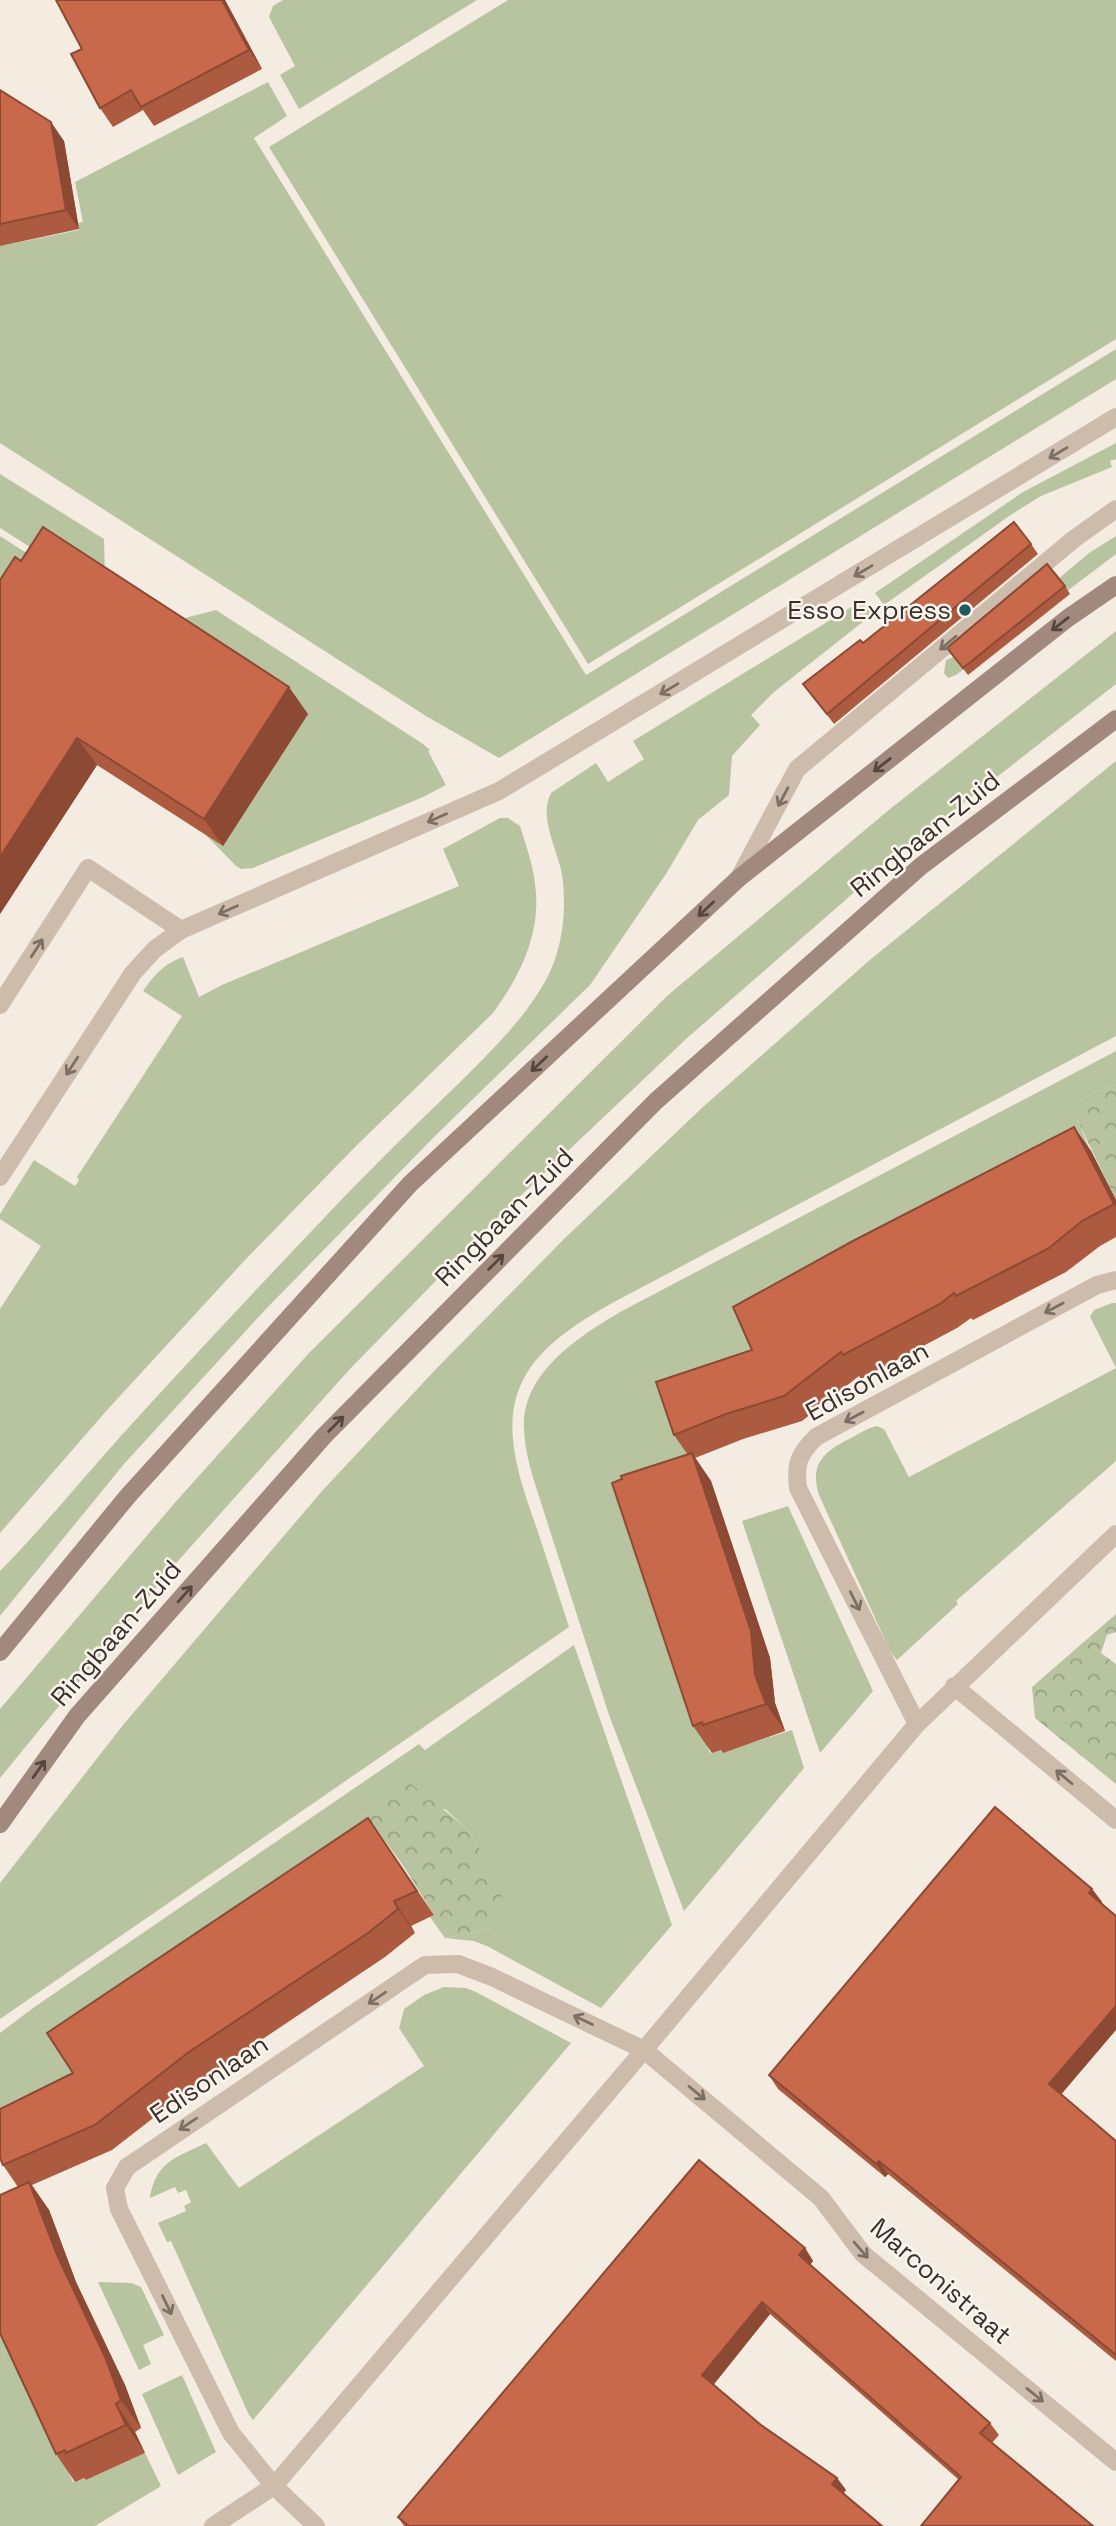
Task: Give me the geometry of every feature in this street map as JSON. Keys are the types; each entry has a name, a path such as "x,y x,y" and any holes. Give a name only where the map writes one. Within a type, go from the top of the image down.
{"main road":[{"path":"0,1653 127,1497 410,1184 739,878 1068,618 1116,584"},
{"name":"Ringbaan-Zuid","path":"0,1824 77,1716 324,1436 656,1101 921,866 1116,719"}],"street":[{"path":"0,1177 133,973 155,949 181,930 499,791 1116,417"},
{"path":"739,878 797,769 1074,539 1116,509"},
{"path":"0,1005 88,868 181,930"},
{"name":"Edisonlaan","path":"917,1724 798,1488 796,1470 803,1450 828,1430 1097,1285 1116,1280"},
{"path":"213,2526 274,2486 917,1724 1116,1534"},
{"path":"954,1686 1116,1820"},
{"name":"Edisonlaan","path":"316,2526 274,2486 231,2433 120,2209 115,2188 127,2167 425,1965 458,1964 492,1977 644,2050"},
{"name":"Marconistraat","path":"644,2050 821,2198 863,2254 1116,2462"}],"green space":[{"path":"283,0 477,0 299,109 280,75 295,66 269,17 273,6"},
{"path":"508,0 1116,0 1116,339 588,664 269,147"},
{"path":"268,82 287,116 254,138 586,675 1116,349 1116,379 499,758 426,716 0,443 0,246 79,230 78,223 83,222 75,182"},
{"path":"1116,443 1116,459 1110,461 1112,467 1041,496 884,605 875,593 1023,492"},
{"path":"0,474 104,539 105,582 60,566 0,528"},
{"path":"0,536 50,568 0,645"},
{"path":"1116,536 1116,554 956,675 948,678 944,673 946,660 956,656 1089,553"},
{"path":"863,600 874,613 774,692 751,715 760,725 732,756 729,795 698,820 666,874 590,985 436,1135 265,1310 124,1464 0,1616 0,1571 259,1287 397,1143 478,1064 527,1009 547,978 557,954 564,914 562,875 548,823 551,793 596,763 608,782 644,759 633,741"},
{"path":"216,610 423,744 430,750 428,751 446,785 253,868 241,869 235,865 199,828 154,626"},
{"path":"1116,631 1116,684 897,855 686,1039 492,1223 350,1369 177,1562 0,1778 0,1709 172,1506 309,1353 667,996 890,809"},
{"path":"1116,761 1116,1036 616,1301 551,1344 523,1380 516,1399 513,1438 520,1478 569,1627 0,2019 0,1883 123,1725 322,1491 436,1369 565,1238 704,1106 871,959"},
{"path":"500,818 508,818 520,826 533,870 536,902 527,953 502,1000 492,1014 357,1145 245,1260 108,1409 0,1533 0,1309 41,1246 0,1219 0,1214 34,1160 75,1186 79,1180 77,1177 182,1016 143,991 160,970 183,957 199,997 459,886 443,849"},
{"path":"1116,1051 1116,1085 1070,1103 1090,1150 757,1346 690,1457 701,1728 710,1753 723,1752 792,1730 804,1768 684,1911 609,1715 533,1477 524,1425 534,1388 544,1372 573,1343 622,1311"},
{"path":"1116,1085 1116,1200 1069,1103"},
{"path":"1116,1303 1116,1368 1090,1317 1094,1310"},
{"path":"1116,1368 1116,1461 956,1601 958,1604 897,1660 890,1651 819,1495 816,1474 821,1459 842,1443 877,1426 884,1429 909,1477"},
{"path":"788,1506 873,1691 820,1753 742,1521"},
{"path":"1116,1614 1116,1632 1107,1635 1101,1653 1116,1664 1116,1784 1035,1718 1032,1687"},
{"path":"574,1645 672,1925 601,2008 487,1946 474,1941 445,1938 491,1929 478,1846 464,1826 445,1809 365,1813 384,1841 75,2073 0,2142 0,2033 419,1744 425,1750"},
{"path":"410,1783 464,1826 478,1846 503,1900 491,1929 445,1938 430,1917 434,1915 404,1867 365,1813"},
{"path":"444,1987 466,1988 476,1992 571,2043 253,2420 171,2241 167,2242 158,2223 186,2211 184,2206 191,2202 186,2190 178,2193 175,2187 150,2198 157,2176 169,2162 206,2143 239,2188 424,2066 399,2028 404,2009 424,1995"},
{"path":"98,2282 131,2283 141,2287 164,2335 143,2345 151,2364 139,2370"},
{"path":"0,2319 73,2482 84,2478 86,2480 145,2453 161,2486 95,2526 0,2526"},
{"path":"182,2375 216,2452 178,2475 142,2394"}],"building":[{"path":"56,0 222,0 249,50 141,107 131,90 100,108 71,54 82,49"},
{"path":"0,90 51,122 66,210 0,224"},
{"path":"1014,522 1031,544 827,714 803,684 860,640 863,643"},
{"path":"43,527 289,687 204,819 77,738 0,857 0,580 15,557 21,561"},
{"path":"1047,564 1065,586 963,668 947,648"},
{"path":"1074,1127 1114,1204 1082,1221 1049,1248 956,1296 954,1293 940,1304 843,1355 841,1352 784,1396 726,1414 674,1435 656,1382 752,1350 733,1307 851,1242"},
{"path":"692,1453 751,1631 755,1675 766,1704 693,1726 612,1483 622,1479 621,1476"},
{"path":"995,1807 1092,1889 1089,1893 1116,1916 1116,2006 1049,2084 1116,2141 1116,2355 879,2161 876,2164 769,2075"},
{"path":"368,1818 417,1891 394,1901 398,1909 368,1933 189,2052 95,2125 3,2165 0,2158 0,2109 73,2073 47,2033"},
{"path":"699,2160 805,2248 799,2255 990,2423 980,2433 1093,2526 921,2526 961,2477 762,2302 702,2375 761,2425 837,2478 832,2484 882,2526 409,2526 398,2517"},
{"path":"29,2182 57,2255 105,2357 121,2400 116,2404 126,2425 66,2453 65,2450 56,2454 0,2333 0,2195"}],"place":[{"name":"Esso Express","path":"965,610"}]}
